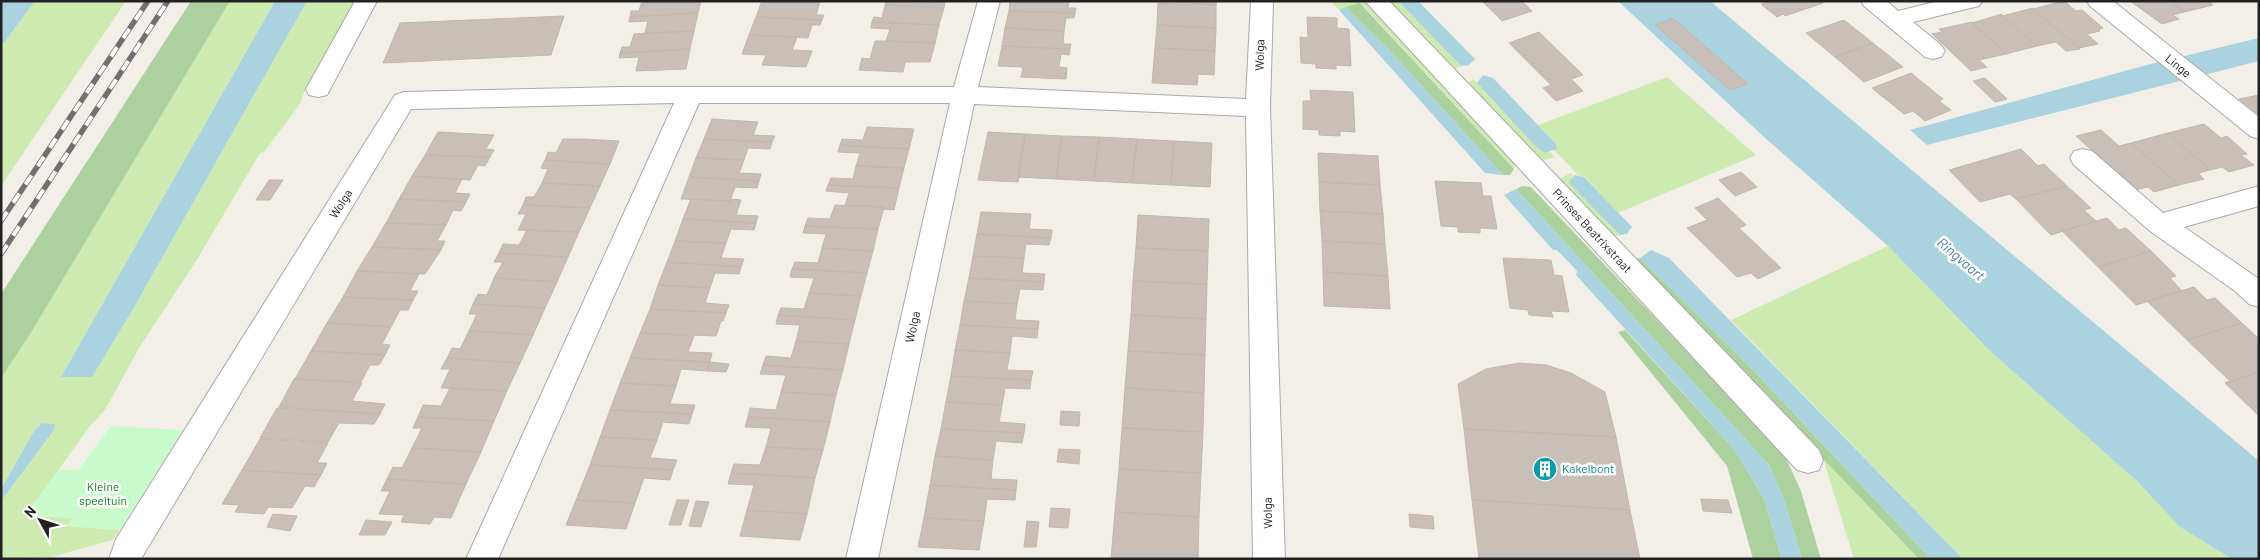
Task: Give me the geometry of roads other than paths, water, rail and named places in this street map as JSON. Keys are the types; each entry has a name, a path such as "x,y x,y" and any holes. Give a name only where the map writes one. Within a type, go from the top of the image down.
{"street":[{"path":"318,89 366,1"},
{"name":"Wolga","path":"862,559 964,96 989,1"},
{"name":"Wolga","path":"1262,1 1258,108 1269,559"},
{"name":"Prinses Beatrixstraat","path":"1376,1 1808,460"},
{"path":"1872,1 1933,51"},
{"path":"1895,19 1971,1"},
{"name":"Linge","path":"2098,1 2259,130"},
{"name":"Wolga","path":"126,554 404,101 621,95 964,96 1258,108"},
{"path":"482,559 690,96"},
{"path":"2083,158 2159,224 2254,286"},
{"path":"2159,224 2259,196"}],"water":[{"path":"1,1 35,1 1,47"},
{"path":"275,1 307,1 132,311 92,377 61,377"},
{"path":"1398,1 1418,1 1475,59 1469,65 1461,66"},
{"name":"Ringvaart","path":"1618,1 1710,1 2259,461 2259,559 2232,559 2180,527 2137,481 1991,352 1888,246 1764,137"},
{"path":"1345,7 1389,50 1503,175 1485,173 1339,10"},
{"path":"2259,38 2259,61 1927,145 1910,130 2147,65"},
{"path":"1483,75 1493,78 1556,144 1557,149 1545,153 1535,146 1477,83"},
{"path":"1575,175 1584,177 1632,227 1627,234 1620,235 1571,185 1569,182"},
{"path":"1516,189 1769,465 1784,500 1802,559 1782,559 1764,499 1734,449 1576,275 1577,271 1557,250 1553,250 1504,195"},
{"path":"1651,250 1669,258 1963,559 1931,559 1753,370 1640,258"},
{"path":"42,423 55,424 54,430 1,501 1,489 34,431"}],"railway":[{"path":"1,221 148,1"},
{"path":"1,254 168,1"}],"place":[{"name":"Kakelbont","path":"1545,469"}],"park label":[{"name":"Kleine speeltuin","path":"103,494"}]}
